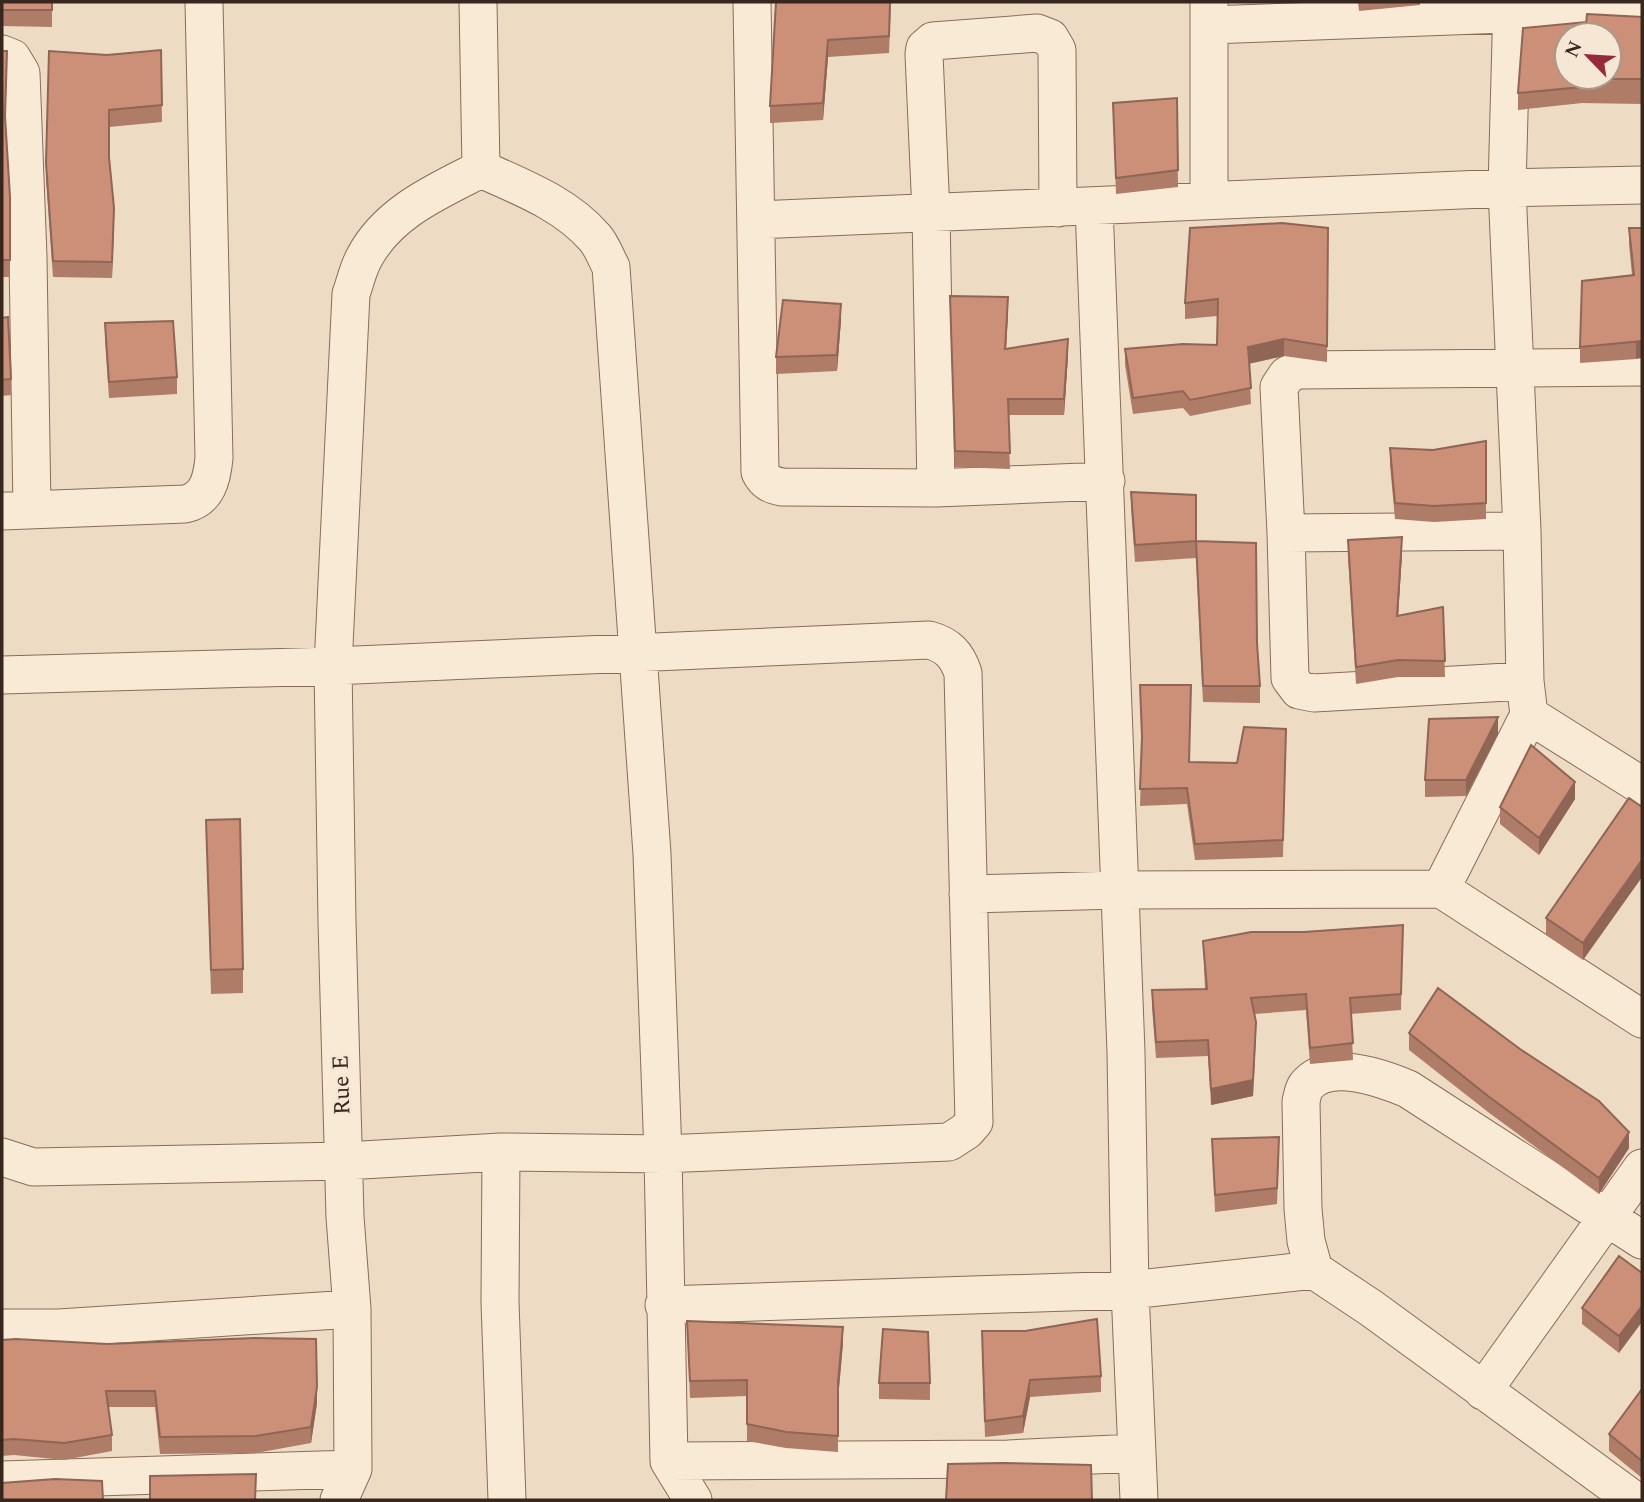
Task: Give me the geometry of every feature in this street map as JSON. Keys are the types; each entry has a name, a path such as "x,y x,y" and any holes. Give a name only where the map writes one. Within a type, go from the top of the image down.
{"street":[{"path":"2,54 12,58 21,73 28,257 17,510 193,502 212,480 214,458 204,2"},
{"path":"478,2 481,169 531,191 566,213 596,239 611,267 652,854 663,1154 669,1461 693,1500"},
{"path":"752,2 760,472 763,478 771,485 782,487 936,488 1106,481"},
{"path":"1209,201 1210,13 1511,8 1642,9"},
{"path":"1441,889 1527,698 1507,188 1511,8"},
{"path":"936,488 931,213 923,54 933,41 1037,33 1050,38 1057,50 1058,208"},
{"name":"Rue E","path":"346,1485 352,1309 345,1217 333,666 351,295 364,258 389,225 422,199 481,169"},
{"path":"757,220 1507,188 1642,185"},
{"path":"1094,206 1126,1052 1130,1290 1139,1500"},
{"path":"1642,367 1298,370 1287,374 1279,387 1290,678 1299,690 1314,694 1527,698 1642,786"},
{"path":"1286,533 1522,531"},
{"path":"2,674 333,666 929,640 939,643 953,651 963,673 974,1122 967,1132 958,1138 941,1142 663,1154 501,1152 345,1161 33,1167 2,1157"},
{"path":"968,894 1119,890 1441,889 1642,1019"},
{"path":"1314,1270 1306,1241 1303,1209 1301,1102 1306,1086 1324,1074 1344,1072 1368,1074 1408,1089 1609,1216 1642,1240"},
{"path":"501,1152 500,1302 507,1500"},
{"path":"1483,1391 1642,1168"},
{"path":"664,1305 1130,1290 1314,1270 1371,1308 1483,1391 1589,1487 1634,1500"},
{"path":"2,1328 59,1328 352,1309"},
{"path":"669,1461 1008,1459 1136,1453"},
{"path":"2,1480 346,1485"}],"building":[{"path":"2,2 52,2 52,10 2,10"},
{"path":"776,2 890,2 889,36 828,40 823,103 770,106"},
{"path":"1587,14 1642,17 1642,79 1623,79 1623,21 1586,21"},
{"path":"1553,25 1553,90 1518,93 1523,28"},
{"path":"161,50 162,105 109,110 109,157 114,208 112,262 53,261 46,163 49,51 107,55"},
{"path":"2,51 7,51 5,116 10,197 10,260 2,260"},
{"path":"1177,98 1178,170 1116,178 1113,103"},
{"path":"1282,223 1328,228 1327,346 1284,339 1248,347 1251,388 1190,400 1183,391 1133,398 1125,349 1183,344 1217,345 1218,299 1185,303 1190,228"},
{"path":"1629,228 1642,228 1642,341 1580,347 1582,281 1634,275"},
{"path":"950,296 1008,297 1005,349 1068,339 1064,399 1008,399 1010,453 955,451"},
{"path":"783,300 841,304 837,355 776,357"},
{"path":"8,317 11,379 2,380 2,318"},
{"path":"173,321 177,377 109,382 105,323"},
{"path":"1486,441 1486,503 1434,506 1395,503 1390,448 1433,450"},
{"path":"1131,492 1196,495 1196,541 1135,545"},
{"path":"1402,537 1397,616 1443,607 1445,661 1398,660 1356,667 1348,540"},
{"path":"1196,541 1256,543 1260,686 1203,686"},
{"path":"1140,685 1191,685 1189,762 1237,763 1244,727 1286,729 1283,840 1195,844 1187,788 1140,789"},
{"path":"1498,717 1466,780 1425,780 1429,719"},
{"path":"1531,745 1575,782 1539,838 1500,807"},
{"path":"1629,798 1642,807 1642,860 1583,943 1546,918"},
{"path":"240,819 243,969 211,970 206,820"},
{"path":"1403,925 1401,994 1350,998 1353,1043 1310,1048 1306,994 1251,998 1256,1022 1253,1080 1211,1089 1208,1040 1156,1042 1152,990 1207,989 1203,941 1251,932 1304,932"},
{"path":"1438,988 1520,1049 1599,1101 1629,1132 1599,1178 1488,1096 1409,1033"},
{"path":"1279,1137 1277,1188 1215,1195 1212,1139"},
{"path":"1619,1256 1642,1273 1642,1306 1619,1336 1582,1308"},
{"path":"1097,1319 1101,1376 1030,1380 1023,1416 985,1421 982,1331 1025,1331"},
{"path":"687,1321 843,1327 838,1382 838,1436 786,1432 747,1424 747,1380 690,1381"},
{"path":"883,1329 928,1332 930,1383 879,1383"},
{"path":"254,1338 316,1339 317,1387 311,1427 256,1436 160,1437 155,1391 106,1391 112,1435 64,1443 2,1440 2,1340 107,1344"},
{"path":"1642,1389 1642,1461 1609,1434"},
{"path":"948,1464 1091,1465 1092,1500 946,1500"},
{"path":"256,1474 255,1500 150,1500 150,1476"},
{"path":"55,1479 102,1481 103,1500 2,1500 2,1483"}]}
